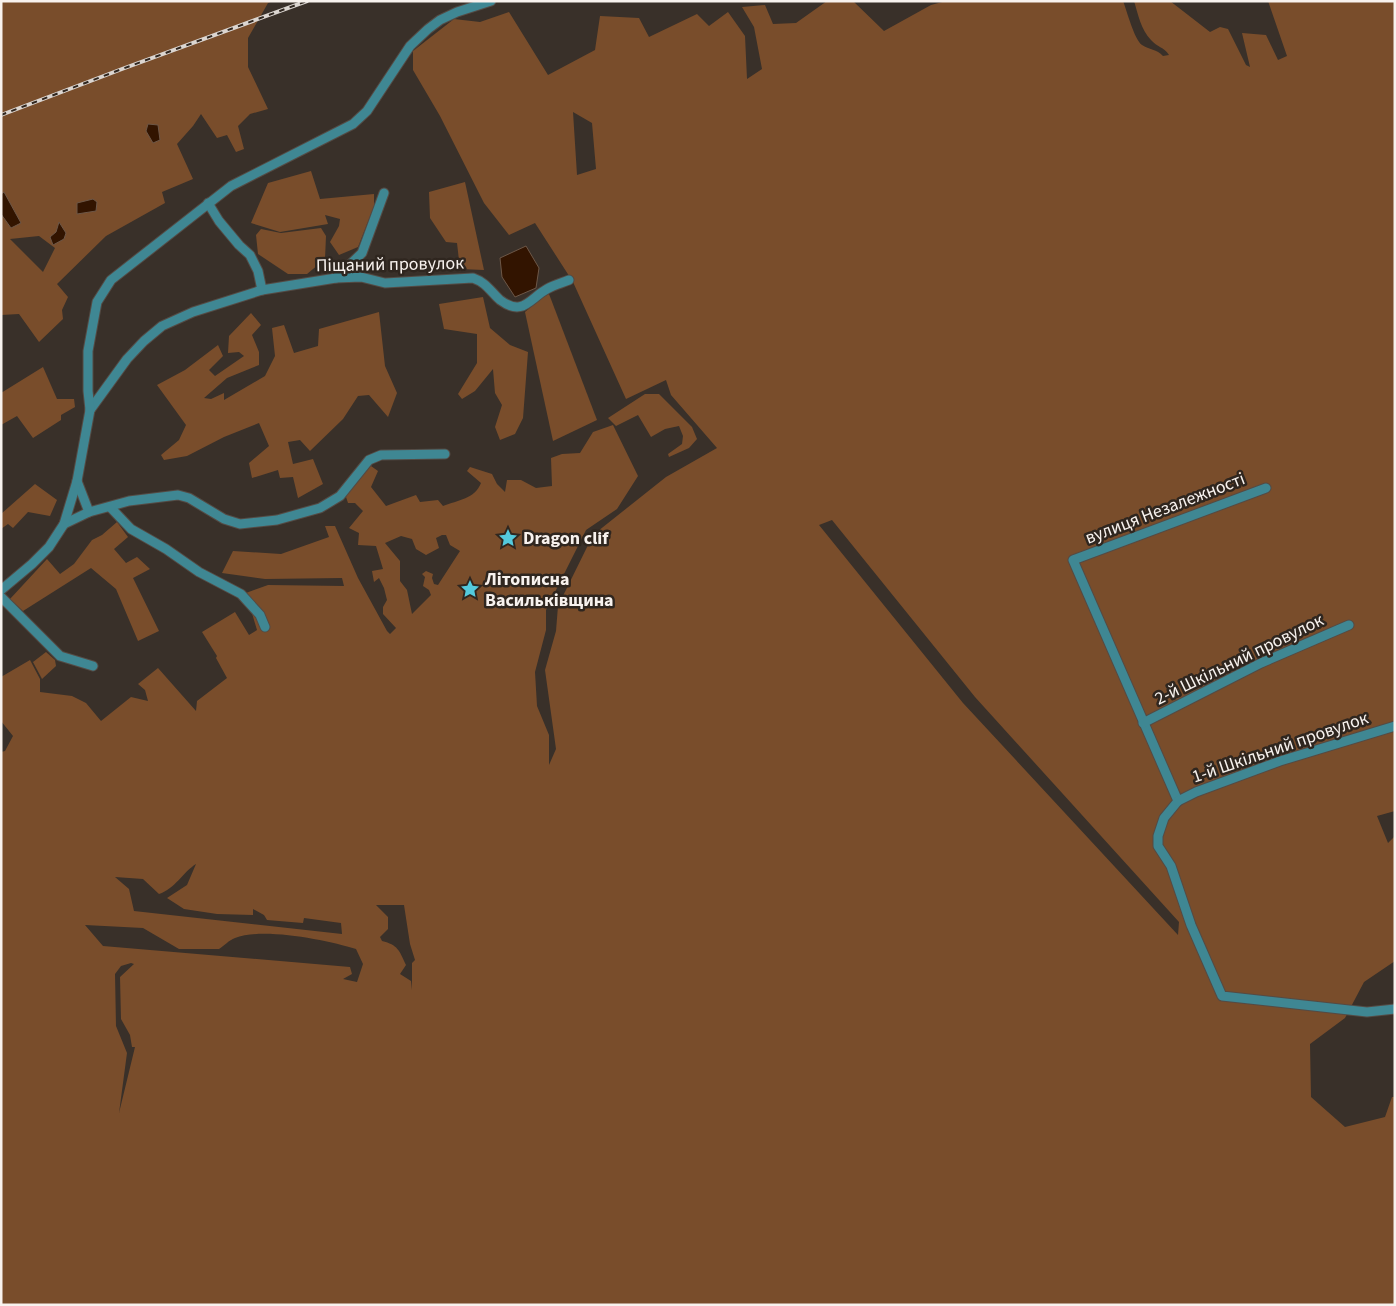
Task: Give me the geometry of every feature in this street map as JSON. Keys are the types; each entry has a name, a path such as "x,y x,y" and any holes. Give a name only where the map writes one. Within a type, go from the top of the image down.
{"street":[{"path":"1,590 49,547 64,524 77,481 90,410 88,351 97,302 111,280 232,186 353,124 367,111 410,46 428,29 440,20 457,12 491,1"},
{"path":"336,278 362,253 384,193"},
{"path":"208,203 219,221 250,255 258,271 262,290"},
{"name":"Піщаний провулок","path":"90,410 127,359 162,326 193,312 262,290 336,278 361,277 385,283 473,278 480,280 500,299 514,307 527,305 546,289 569,280"},
{"path":"64,524 88,512 129,501 178,495 194,500 224,519 240,524 277,520 320,508 340,496 369,460 381,455 445,454"},
{"path":"77,481 88,512"},
{"name":"вулиця Незалежності","path":"1143,723 1073,560 1266,488"},
{"path":"110,507 131,529 226,588 241,594 260,615 265,627"},
{"path":"1,597 60,656 93,666"},
{"name":"2-й Шкільний провулок","path":"1143,723 1261,663 1349,625"},
{"path":"1143,723 1178,801 1164,818 1158,836 1158,846 1171,866 1191,925 1222,996 1340,1010 1368,1012 1395,1009"},
{"name":"1-й Шкільний провулок","path":"1178,801 1196,792 1280,761 1395,726"}],"shaded area":[{"path":"1,1 273,1 268,3 248,38 248,67 268,109 250,114 238,126 244,149 236,152 227,135 217,138 201,114 177,144 193,179 162,192 165,203 106,236 57,284 68,297 62,310 63,319 39,342 19,314 1,315","holes":["39,236 55,248 43,272 10,239"]},
{"path":"827,1 853,1 884,31 931,5 946,1 1123,1 1139,42 1163,56 1169,55 1153,42 1145,32 1134,1 1170,1 1210,32 1220,27 1228,29 1246,65 1250,67 1242,33 1266,35 1278,60 1287,56 1268,1 1395,1 1395,811 1377,816 1388,843 1395,836 1395,961 1364,982 1345,1018 1310,1044 1311,1097 1345,1127 1385,1117 1392,1097 1395,1097 1395,1305 1,1305 1,752 5,751 13,736 1,721 1,677 30,660 40,679 40,692 72,696 86,703 101,721 131,697 148,701 145,690 138,684 158,668 196,711 197,701 227,678 216,658 217,656 202,632 235,612 249,635 257,630 246,593 268,585 344,586 342,578 265,579 222,573 233,551 281,554 329,537 325,526 335,526 358,578 390,634 396,628 383,614 383,607 387,600 384,588 379,578 374,582 372,571 383,569 376,546 358,545 359,533 349,528 363,511 355,503 348,503 346,497 351,487 371,466 378,471 371,487 386,506 416,495 420,502 438,500 443,506 470,496 478,488 481,483 467,471 470,467 492,474 497,484 505,492 507,480 521,480 536,488 552,486 551,458 562,454 580,453 593,432 613,425 638,476 617,509 586,530 546,610 546,630 535,672 537,706 549,735 549,765 556,749 545,670 556,631 558,606 593,535 666,477 717,448 671,395 666,380 626,399 573,282 535,223 509,235 484,203 440,116 413,70 413,51 454,19 480,22 509,12 548,75 595,50 600,16 639,18 649,37 697,14 709,26 728,12 745,36 747,79 762,69 754,27 742,7 765,5 773,24 796,23","holes":["573,112 592,123 596,169 577,175","832,520 975,697 1179,922 1178,935 963,703 819,525","446,535 450,545 460,551 438,585 434,584 433,574 426,571 422,574 425,577 423,586 429,590 431,595 412,614 407,590 400,581 400,561 385,543 401,536 412,539 416,549 426,555 439,548 436,538","196,864 187,885 167,898 184,909 217,914 253,915 253,909 264,915 267,920 303,923 304,918 341,923 342,934 134,911 129,889 115,877 143,879 159,894 170,888","376,905 404,905 410,944 415,960 412,963 412,990 411,981 400,974 406,965 400,952 392,944 382,941 380,937 388,929 388,917","85,925 143,928 179,949 219,949 231,940 247,935 278,934 295,936 356,949 363,964 357,982 343,979 352,974 350,967 103,946","134,964 120,977 121,1019 130,1035 132,1047 135,1047 119,1113 127,1053 116,1026 115,974 121,966"]},
{"path":"148,124 158,125 160,140 153,143 146,131"},
{"path":"311,171 320,199 374,194 374,206 358,247 339,255 330,242 339,226 340,219 325,215 328,224 280,232 251,223 268,183"},
{"path":"465,182 484,270 460,269 457,243 446,242 430,218 429,192"},
{"path":"4,192 21,223 11,228 1,214 1,194"},
{"path":"93,199 97,202 96,211 77,214 77,203"},
{"path":"59,222 66,233 64,239 53,245 50,237 56,232"},
{"path":"321,228 326,236 325,259 307,274 288,274 258,254 256,235 261,229 281,233"},
{"path":"526,246 539,268 536,288 515,297 502,277 500,258"},
{"path":"549,294 597,420 553,441 525,312"},
{"path":"483,297 490,328 510,345 528,352 523,418 515,434 500,440 495,427 502,405 495,393 493,369 475,391 462,399 458,394 477,363 477,334 444,329 439,304"},
{"path":"379,312 385,366 397,393 388,417 369,395 358,396 343,419 310,451 300,440 288,442 293,464 313,459 323,484 298,498 293,477 280,478 278,470 252,478 249,463 269,446 259,423 224,437 187,456 164,460 161,455 179,440 186,425 157,385 185,370 218,345 223,356 209,370 215,376 244,356 239,352 228,353 229,336 251,313 261,325 252,335 259,352 259,365 227,378 204,398 211,399 224,393 224,400 265,376 275,356 272,328 284,325 294,353 318,346 319,329"},
{"path":"43,367 57,399 74,399 75,407 61,415 61,420 33,438 17,416 1,425 1,393"},
{"path":"645,394 659,394 692,427 697,439 689,448 669,457 668,454 682,444 683,436 679,426 665,429 651,437 638,415 616,426 608,418"},
{"path":"35,484 57,500 50,516 28,512 13,528 8,524 1,529 1,514"},
{"path":"117,522 128,537 114,549 126,563 137,557 150,569 133,578 159,631 138,641 116,589 91,568 23,611 10,599 47,559 60,574 74,564 92,540 102,535"},
{"path":"46,652 55,660 56,666 42,679 33,662"}],"railway":[{"path":"1,115 307,1"}],"place":[{"name":"Dragon clif","path":"508,538"},
{"name":"Літописна Васильківщина","path":"470,589"}]}
